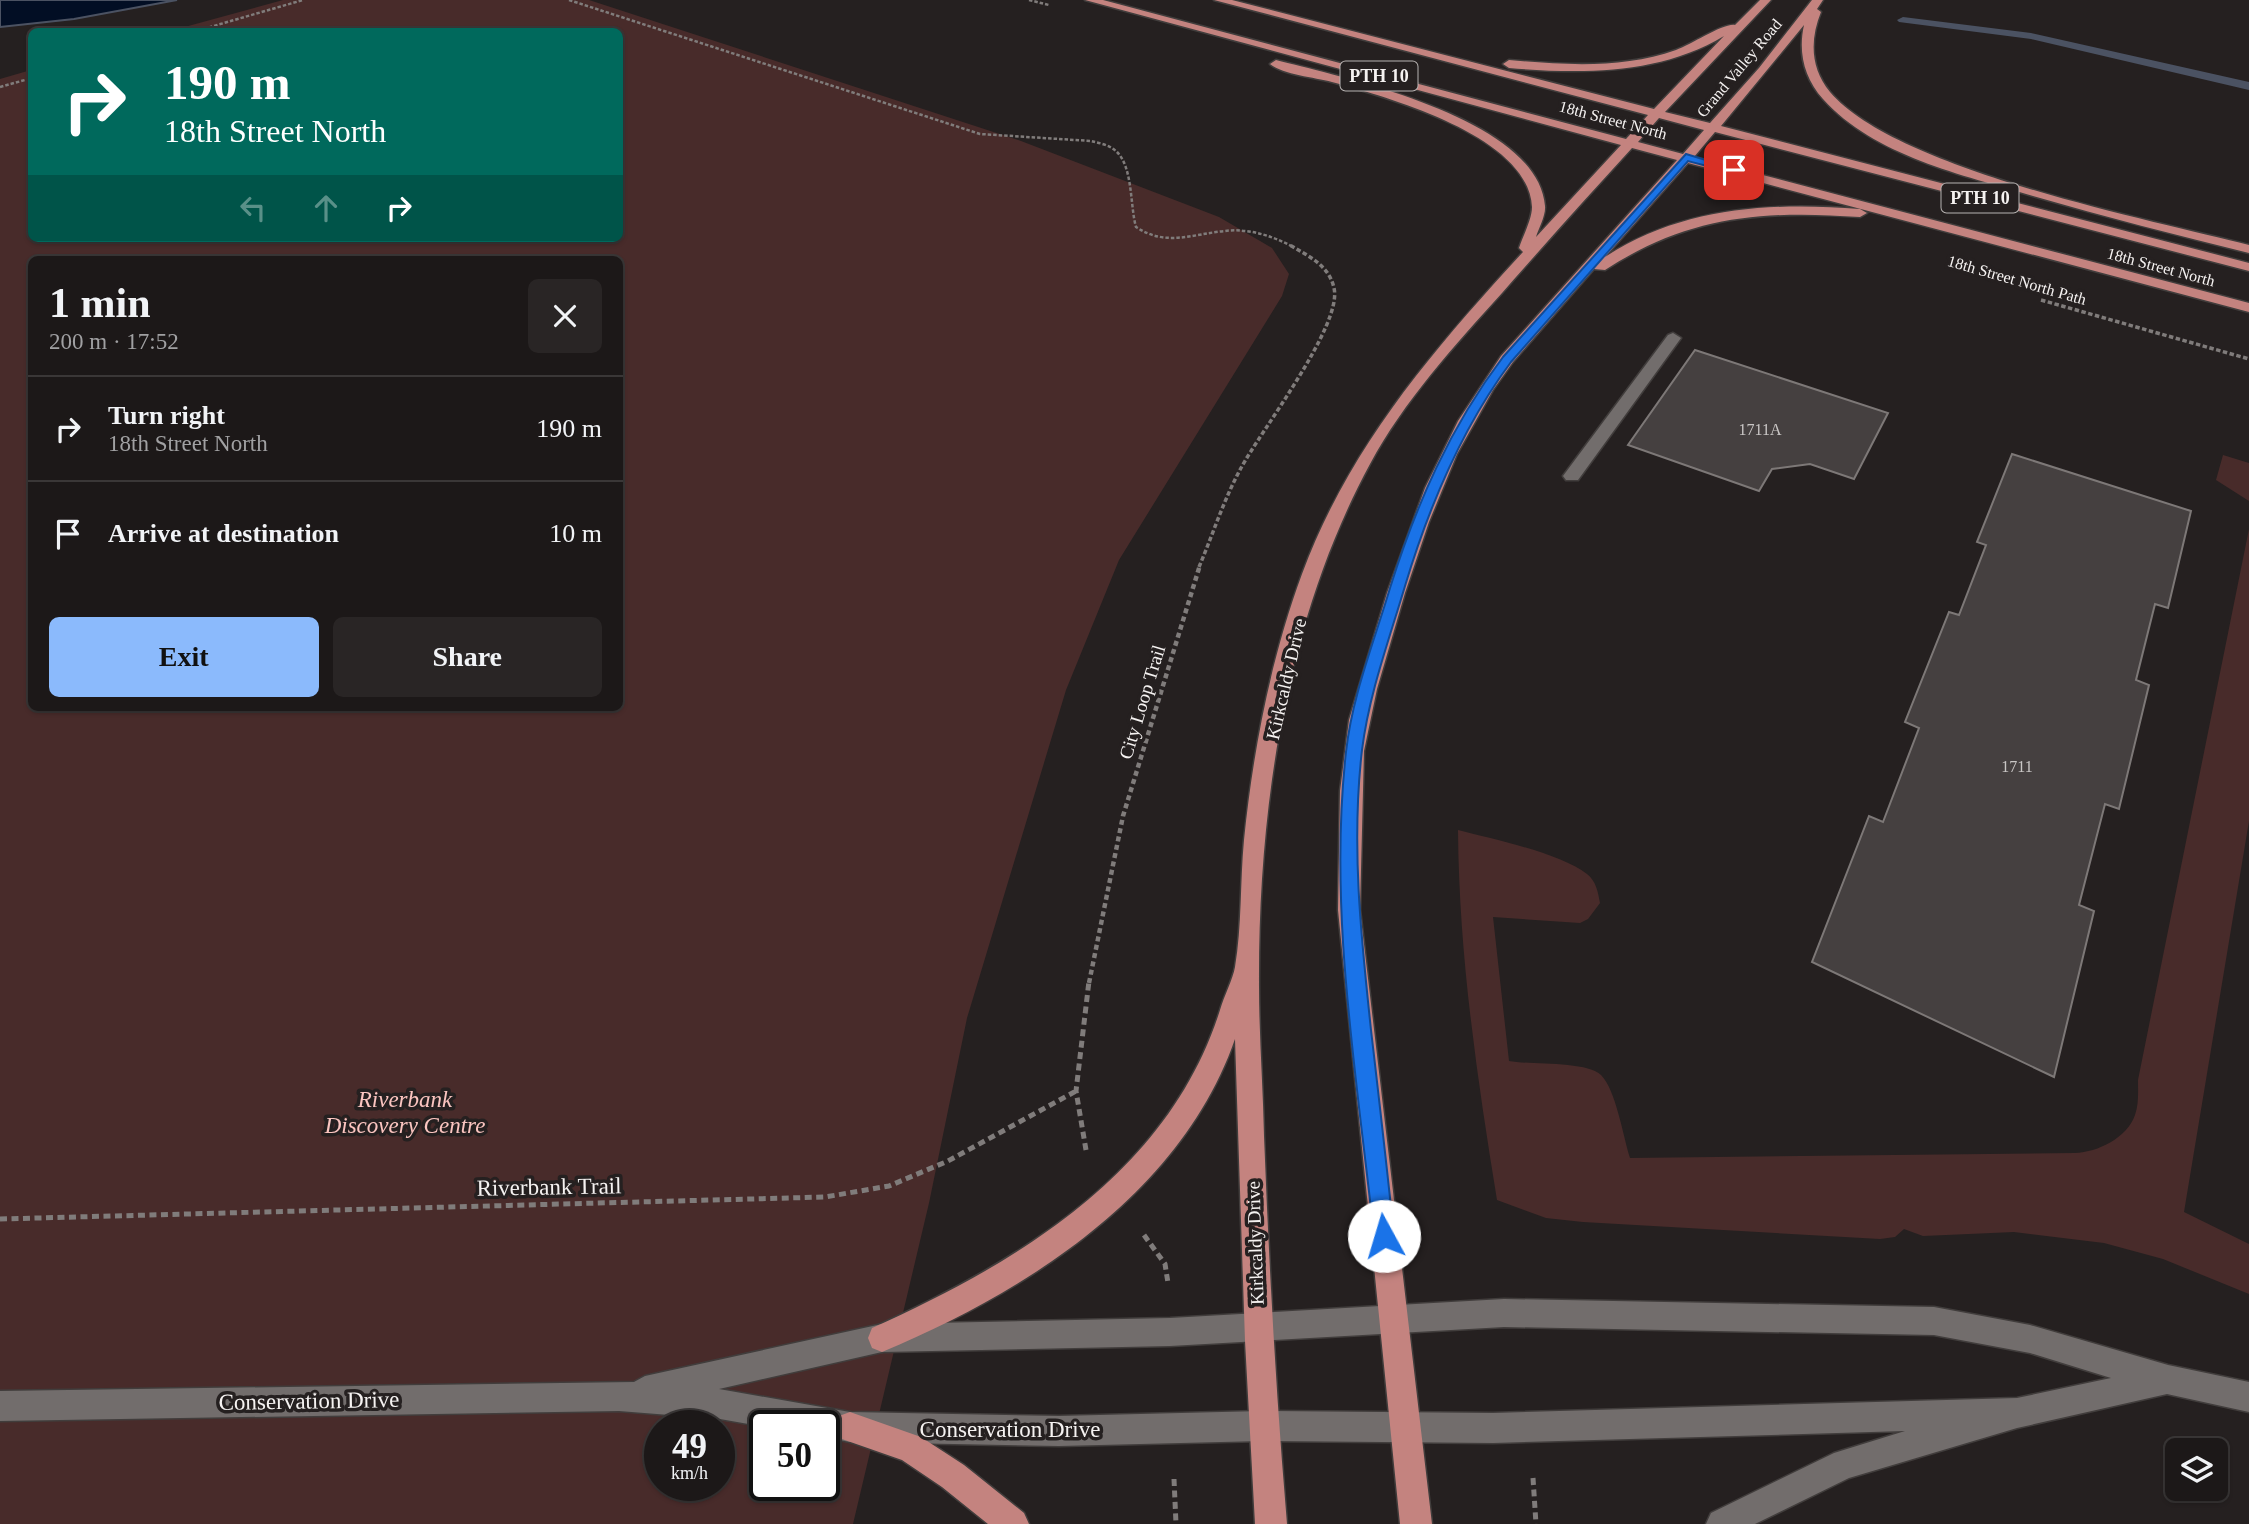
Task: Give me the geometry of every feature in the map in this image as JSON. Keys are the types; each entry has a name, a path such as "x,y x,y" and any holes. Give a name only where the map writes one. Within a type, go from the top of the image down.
{"main road":[{"name":"18th Street North","path":"1090,0 2249,308"},
{"name":"18th Street North","path":"1219,0 2249,267"},
{"path":"1819,0 1805,43 1813,76 1833,103 1863,126 1908,149 2011,185 2249,249"},
{"name":"Grand Valley Road","path":"1686,157 1763,71 1819,0"},
{"path":"1377,41 1501,64 1539,67 1619,66 1689,50 1727,30 1763,4"},
{"name":"Grand Valley Road","path":"1630,142 1763,4"},
{"path":"1129,10 1248,56 1415,104 1485,135 1513,155 1530,175 1538,192 1539,214 1533,236 1508,277"},
{"name":"Kirkcaldy Drive","path":"1262,1426 1247,964 1256,849 1276,716 1303,604 1334,516 1362,463 1403,397 1630,142"},
{"path":"1416,1524 1349,910 1349,812 1354,749 1363,701 1402,571 1440,471 1483,391 1548,312 1686,157"},
{"path":"1548,312 1623,250 1659,231 1693,220 1755,212 1846,212 1878,215 2007,243"},
{"path":"882,1338 951,1308 1013,1275 1058,1244 1116,1195 1157,1149 1201,1090 1224,1035 1247,964"},
{"path":"1262,1426 1270,1524"},
{"path":"850,1427 910,1448 953,1476 1013,1524"}],"street":[{"path":"1572,476 1673,338"},
{"name":"Conservation Drive","path":"619,1396 882,1338 1170,1332 1393,1317 1504,1314 1934,1321 2030,1339 2168,1380 2249,1397"},
{"path":"1722,1524 1845,1464 2017,1413 2168,1380"},
{"name":"Conservation Drive","path":"0,1406 619,1396 720,1404 850,1427 1059,1432 1262,1426 1404,1428 1759,1423 2017,1413"}],"path":[{"path":"207,28 303,0"},
{"name":"City Loop Trail","path":"569,0 980,134 1091,141 1108,146 1118,153 1136,228 1151,237 1185,239 1228,230 1274,236 1322,264 1335,289 1331,312 1318,344 1240,469 1195,576 1160,702 1123,816 1092,957 1076,1091 1087,1154"},
{"path":"0,87 28,79"},
{"name":"18th Street North Path","path":"2032,297 2249,359"},
{"name":"Riverbank Trail","path":"0,1219 825,1197 889,1186 958,1156 1076,1091"},
{"path":"1138,1226 1165,1264 1169,1290"},
{"path":"1533,1469 1538,1524"},
{"path":"1174,1472 1176,1524"}],"green space":[{"name":"Riverbank Discovery Centre","path":"283,0 589,0 1021,141 1219,217 1272,248 1289,274 1282,296 1119,560 1066,690 967,1018 929,1203 853,1524 0,1524 0,79 28,71 28,242 623,242 623,28 181,28"},
{"path":"2223,455 2249,463 2249,501 2216,480"},
{"path":"2249,529 2249,821 2184,1212 2249,1244 2249,1294 2163,1259 2104,1243 2014,1232 1923,1236 1904,1229 1895,1237 1880,1239 1583,1222 1546,1218 1497,1200 1476,1062 1466,970 1458,830 1560,860 1575,866 1595,883 1600,903 1588,919 1580,923 1493,917 1509,1061 1571,1065 1584,1067 1601,1075 1615,1102 1630,1158 2075,1153 2102,1147 2119,1137 2131,1123 2136,1111 2138,1080"}],"water":[{"path":"0,0 177,0 74,19 0,27"}],"building":[{"path":"1695,350 1888,413 1854,479 1810,464 1772,469 1759,491 1628,445"},
{"path":"2012,454 2191,511 2168,608 2155,604 2136,680 2149,685 2119,809 2105,804 2079,905 2094,911 2054,1077 1812,962 1869,816 1883,822 1919,728 1905,722 1949,612 1959,615 1986,545 1977,542"}],"waterway":[{"path":"1903,20 2031,36 2249,86"}],"route":[{"path":"1384,1236 1349,910 1349,812 1354,749 1363,701 1410,545 1440,471 1463,426 1483,391 1507,359 1686,157 1734,170"}]}
